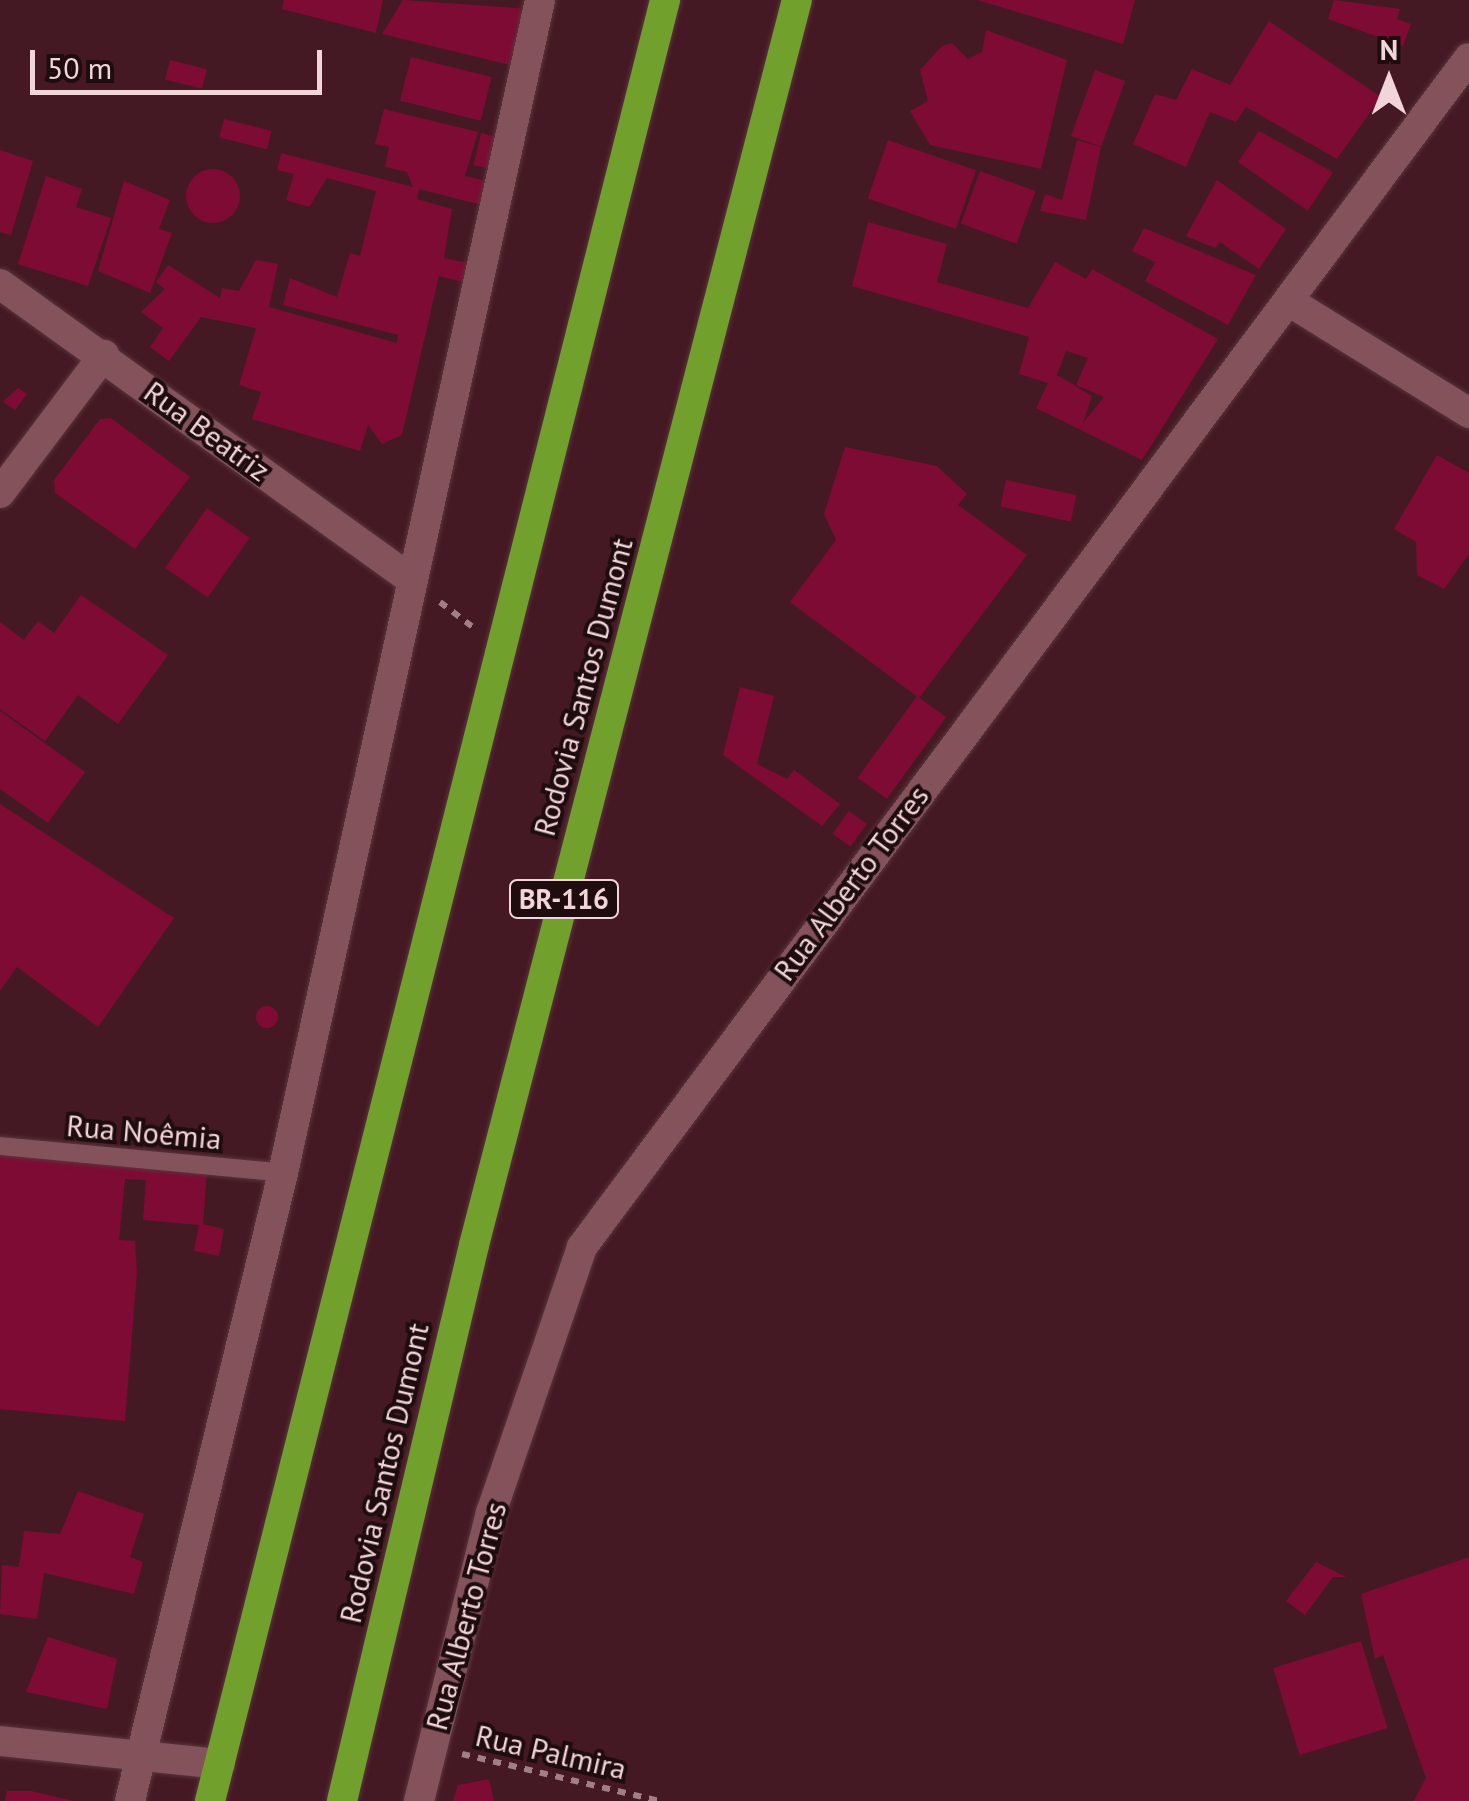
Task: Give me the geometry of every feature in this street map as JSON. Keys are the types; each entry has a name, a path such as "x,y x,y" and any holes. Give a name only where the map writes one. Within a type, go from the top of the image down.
{"highway":[{"path":"210,1801 506,653 665,0"},
{"name":"Rodovia Santos Dumont","path":"342,1801 474,1245 798,0"}],"street":[{"path":"130,1801 145,1755 283,1173 540,0"},
{"name":"Rua Alberto Torres","path":"420,1801 491,1513 582,1247 1469,58"},
{"name":"Rua Beatriz","path":"0,284 412,580"},
{"path":"1290,302 1469,413"},
{"path":"0,493 104,356"},
{"path":"0,1740 220,1764"}],"lane":[{"name":"Rua Noêmia","path":"0,1146 283,1173"}],"path":[{"path":"412,580 506,653"},
{"name":"Rua Palmira","path":"432,1747 660,1801"}],"building":[{"path":"284,0 383,0 376,33 282,9"},
{"path":"403,0 530,9 518,67 382,34"},
{"path":"978,0 1135,0 1123,44"},
{"path":"1334,0 1400,9 1397,19 1411,24 1403,46 1328,19"},
{"path":"1269,21 1381,97 1337,159 1246,107 1236,122 1210,112 1186,167 1133,144 1155,94 1176,100 1192,69 1230,85"},
{"path":"986,30 1067,60 1041,169 930,145 910,111 928,101 920,70 942,46 952,43 968,59 982,52"},
{"path":"411,57 492,77 481,121 400,101"},
{"path":"170,60 207,69 202,89 165,79"},
{"path":"1095,70 1125,81 1101,147 1071,136"},
{"path":"384,109 478,132 465,176 487,181 481,205 419,189 417,199 452,209 444,258 472,264 467,283 439,276 402,435 382,444 368,425 360,451 252,419 261,392 239,385 256,328 201,317 169,361 150,347 163,328 141,312 165,289 156,282 168,265 220,298 222,288 239,291 256,260 278,264 269,307 397,343 398,335 283,305 290,278 337,297 350,253 360,256 376,191 327,178 309,207 286,200 294,174 277,170 281,153 413,187 407,172 385,167 389,147 375,144"},
{"path":"224,119 272,131 267,149 219,137"},
{"path":"1259,131 1333,172 1308,211 1238,162"},
{"path":"481,133 506,139 499,171 474,165"},
{"path":"888,140 976,170 956,229 868,199"},
{"path":"1077,140 1101,147 1086,220 1040,211 1045,194 1062,200"},
{"path":"0,150 33,161 11,235 0,232"},
{"path":"213,169 232,177 240,196 232,215 213,223 194,215 186,196 194,177"},
{"path":"980,171 1035,191 1016,244 961,224"},
{"path":"46,176 82,189 76,207 111,218 88,286 18,264"},
{"path":"1217,180 1286,229 1259,269 1220,242 1215,248 1186,236"},
{"path":"124,181 170,200 159,229 172,233 150,293 98,271"},
{"path":"868,222 947,244 937,282 1028,308 1055,262 1086,279 1092,269 1218,339 1142,460 1036,408 1048,383 1019,374 1029,337 852,286","holes":["1066,351 1088,358 1076,385 1104,397 1083,423 1092,396 1057,375"]},
{"path":"1144,228 1256,275 1228,325 1145,281 1155,262 1132,251"},
{"path":"18,388 27,394 15,410 3,402"},
{"path":"111,418 190,477 135,549 55,493 54,480 100,419"},
{"path":"845,447 937,466 967,494 958,505 1027,555 919,698 790,602 836,540 824,514"},
{"path":"1437,455 1469,473 1469,554 1444,589 1417,575 1416,542 1394,529"},
{"path":"1006,480 1076,495 1071,521 1000,506"},
{"path":"207,508 250,538 208,598 165,568"},
{"path":"81,595 168,655 118,724 78,695 45,741 0,709 0,622 24,640 38,621 54,633"},
{"path":"740,687 774,696 757,764 787,779 794,770 840,804 822,826 723,755"},
{"path":"917,696 946,717 887,799 858,778"},
{"path":"0,711 85,772 48,823 0,789"},
{"path":"0,804 174,918 98,1027 17,967 0,991"},
{"path":"849,811 867,824 850,847 833,834"},
{"path":"267,1006 275,1009 275,1025 267,1028 259,1025 256,1017 259,1009"},
{"path":"0,1153 207,1171 203,1224 224,1229 219,1256 194,1251 199,1225 143,1220 146,1180 125,1179 119,1240 135,1241 137,1273 125,1421 0,1409"},
{"path":"78,1491 144,1514 130,1557 143,1562 134,1594 44,1573 37,1619 0,1614 2,1565 19,1567 24,1531 60,1534"},
{"path":"1469,1557 1469,1801 1414,1801 1426,1778 1383,1655 1375,1659 1361,1594"},
{"path":"1316,1562 1346,1577 1333,1577 1305,1615 1286,1601"},
{"path":"48,1637 117,1659 107,1709 26,1692"},
{"path":"1361,1641 1388,1728 1300,1755 1273,1668"},
{"path":"489,1779 494,1801 453,1801 458,1785"},
{"path":"7,1791 31,1791 74,1801 5,1801"}]}
